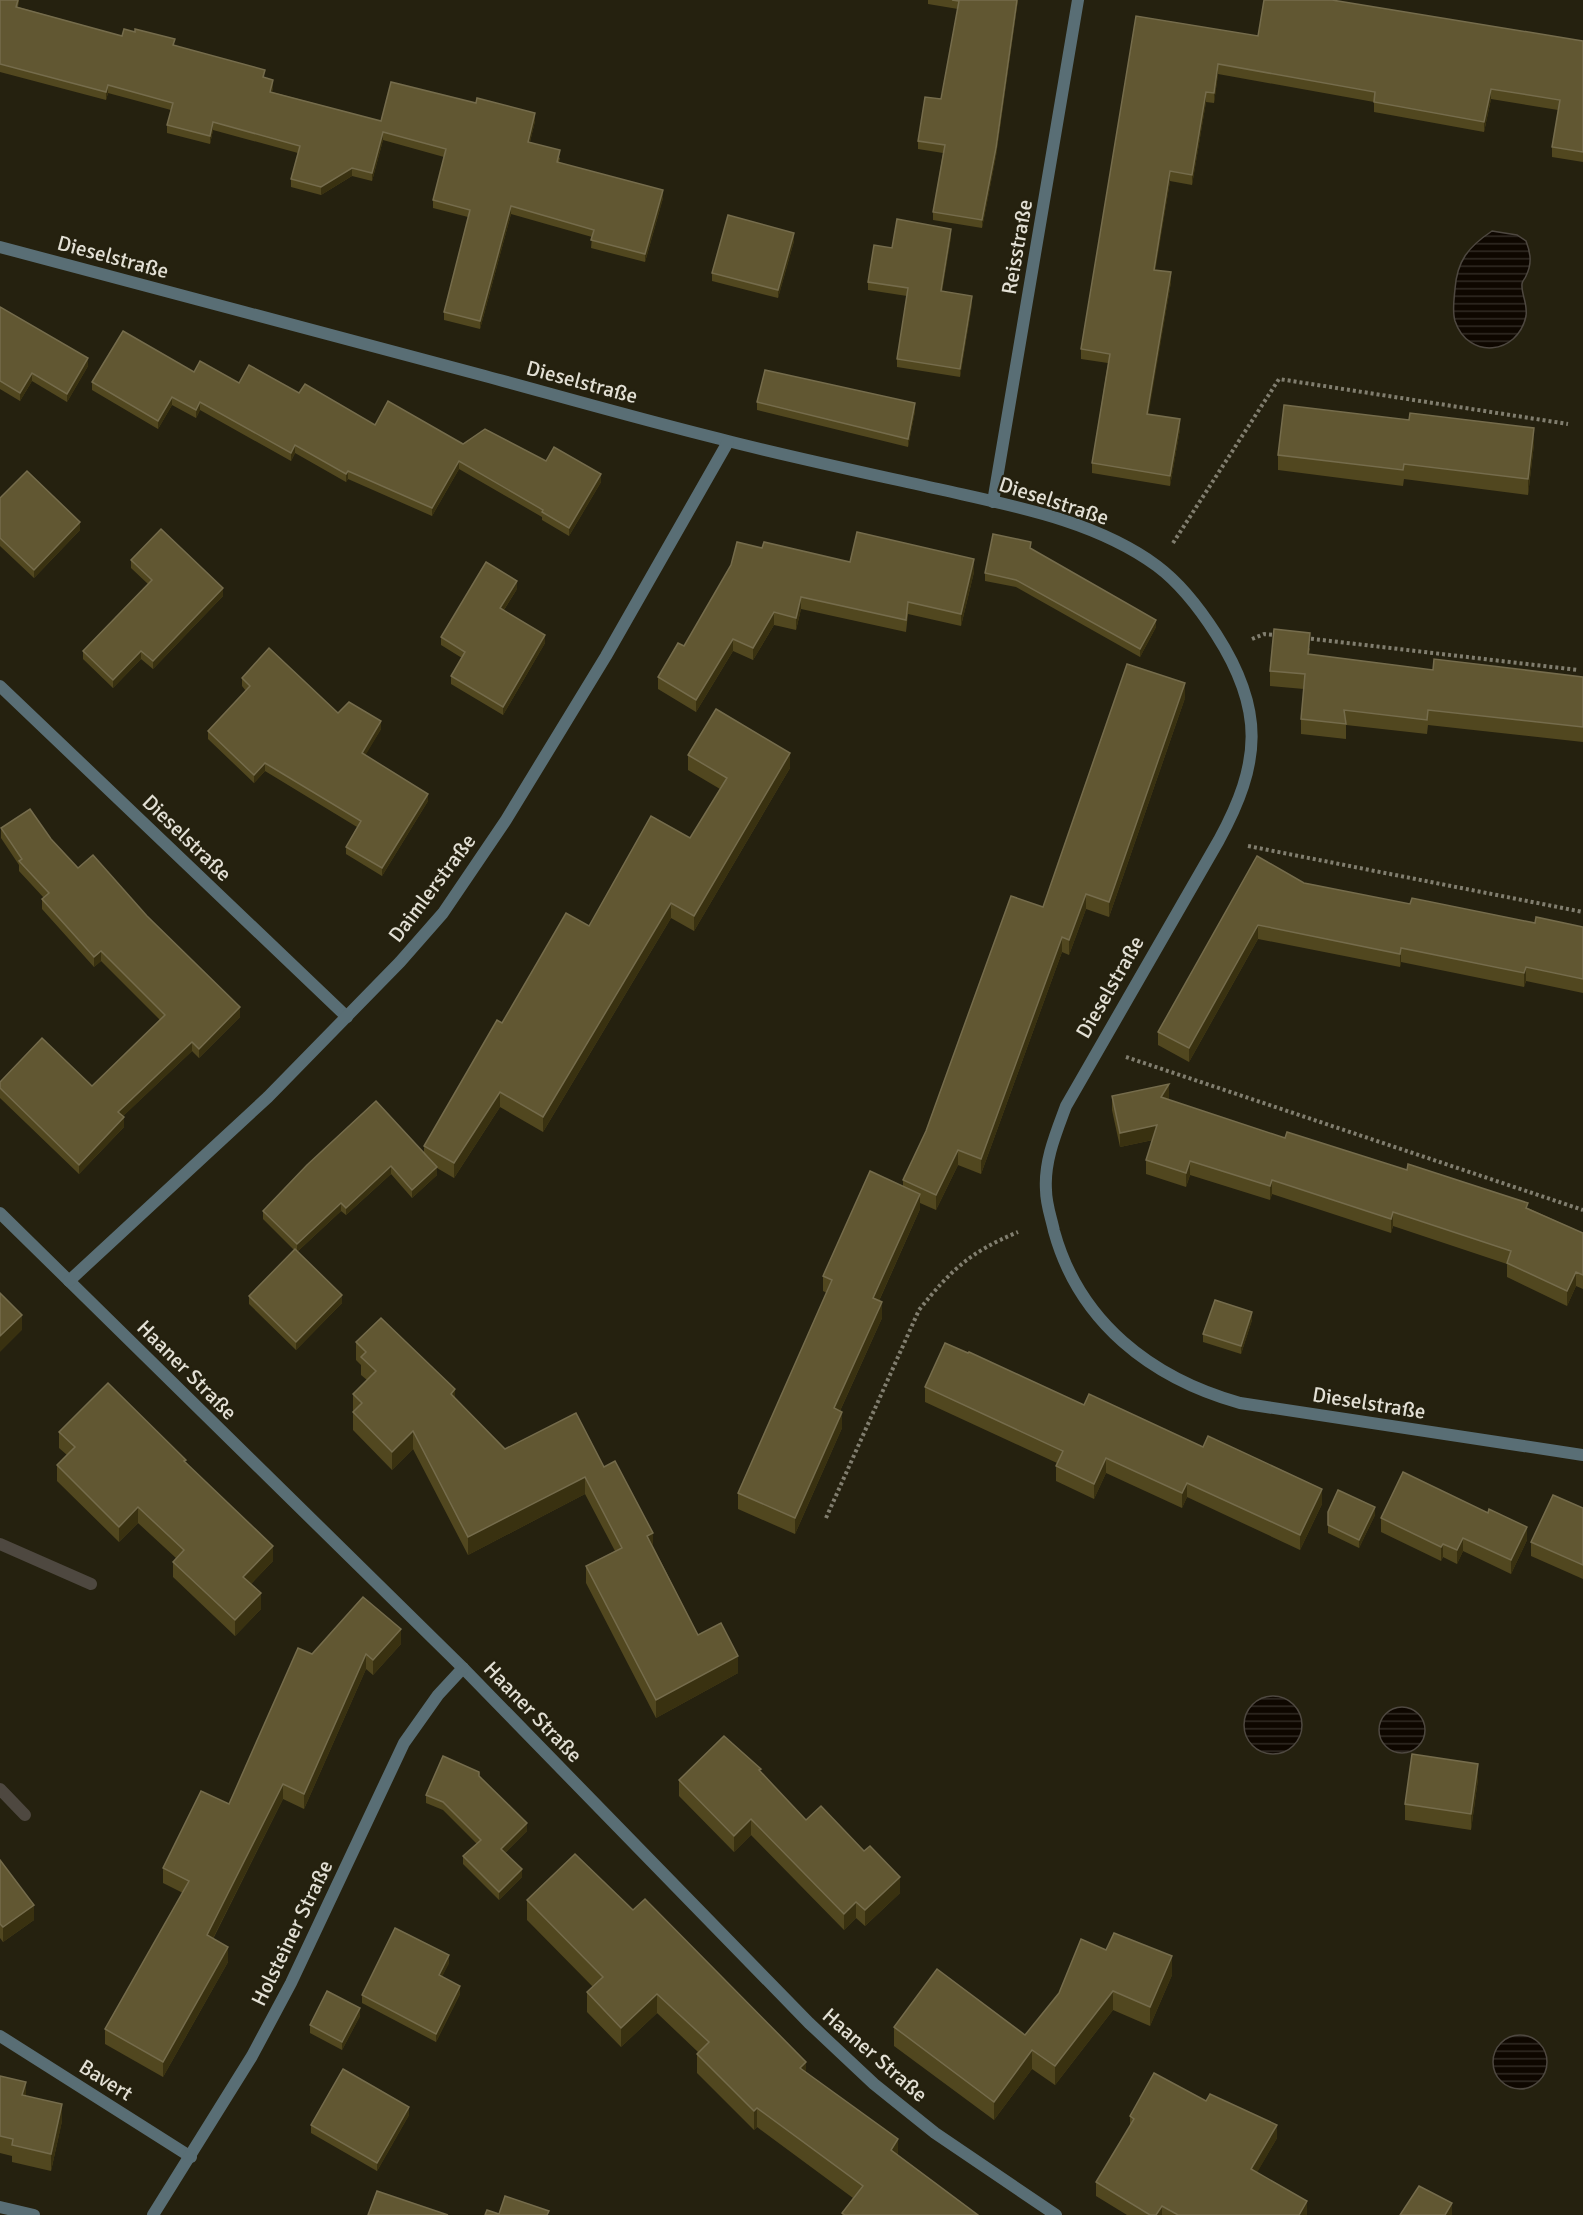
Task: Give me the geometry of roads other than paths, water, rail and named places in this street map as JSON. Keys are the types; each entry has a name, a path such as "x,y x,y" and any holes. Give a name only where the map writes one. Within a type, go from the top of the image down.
{"street":[{"name":"Reisstraße","path":"993,501 1078,0"},
{"name":"Dieselstraße","path":"0,247 728,442 993,501 1069,523 1114,541 1158,566 1197,606 1227,651 1248,698 1252,733 1248,774 1238,805 1219,840 1066,1106 1050,1153 1046,1189 1047,1204 1060,1251 1087,1301 1118,1338 1153,1366 1186,1385 1216,1397 1240,1403 1583,1455"},
{"name":"Daimlerstraße","path":"69,1281 268,1096 347,1017 443,913 499,830 606,656 728,442"},
{"name":"Dieselstraße","path":"0,687 347,1017"},
{"name":"Haaner Straße","path":"0,1214 463,1668 809,2023 874,2084 935,2133 1056,2215"},
{"name":"Holsteiner Straße","path":"153,2215 252,2056 291,1983 404,1743 438,1695 463,1668"},
{"name":"Bavert","path":"0,2036 191,2157"},
{"path":"0,2207 34,2215"}],"waterway":[{"path":"0,1544 91,1584"},
{"path":"0,1789 25,1815"}]}
